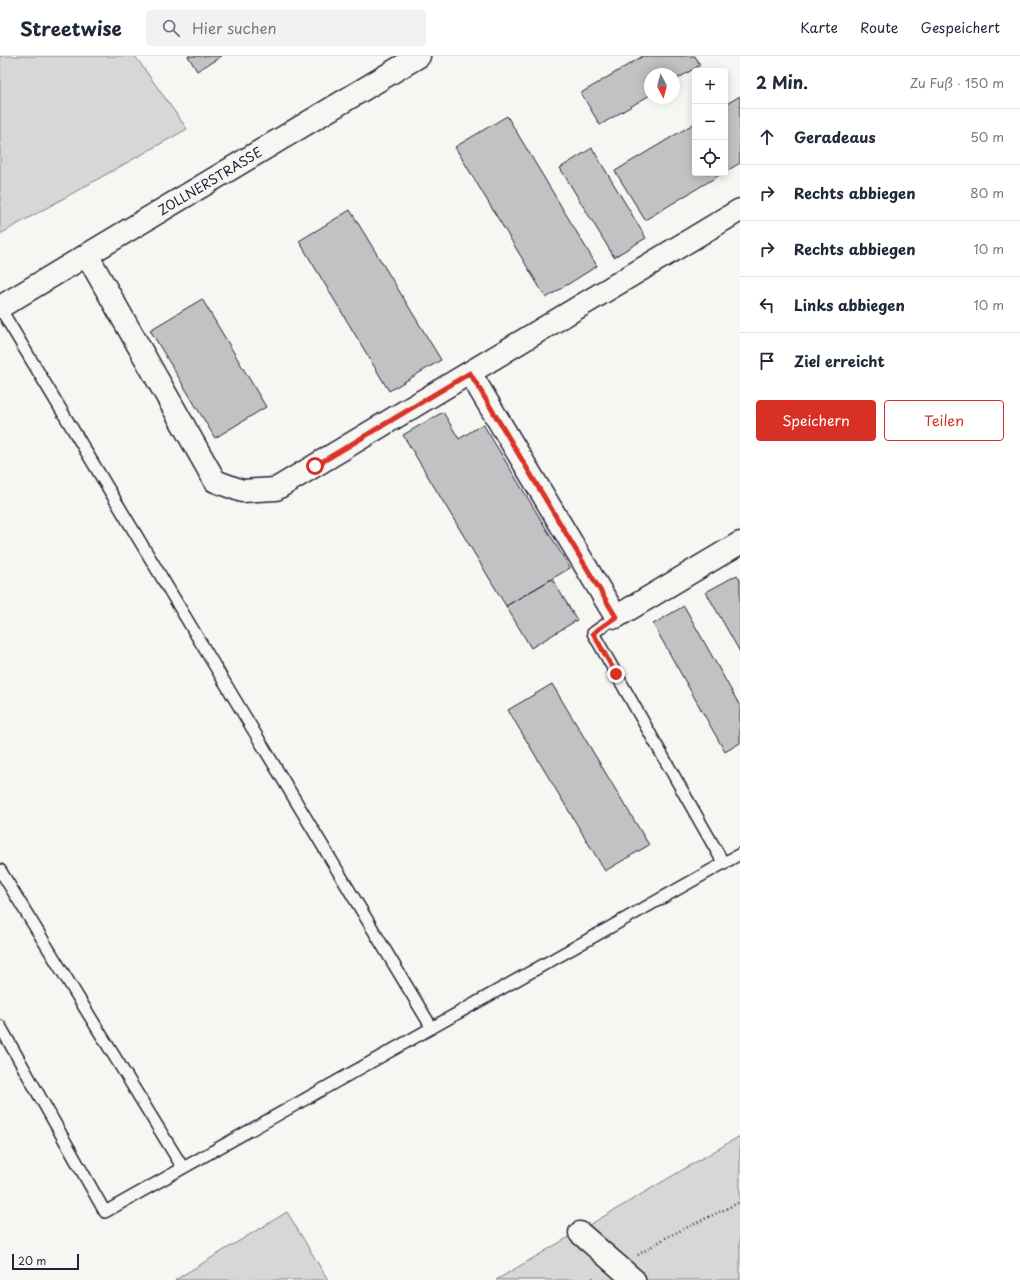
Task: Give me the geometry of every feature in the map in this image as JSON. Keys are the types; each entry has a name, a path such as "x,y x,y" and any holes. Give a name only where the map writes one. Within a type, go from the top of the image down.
{"street":[{"name":"ZOLLNERSTRASSE","path":"0,307 419,56"},
{"path":"87,255 215,481 242,492 276,489 740,210"},
{"path":"470,373 616,617 740,543"},
{"path":"580,1233 626,1273"}],"lane":[{"path":"0,307 432,1028"},
{"path":"616,617 593,633 724,864"},
{"path":"0,1026 105,1212 740,854"},
{"path":"0,870 183,1168"}],"path":[{"path":"626,1273 667,1237 740,1202"}],"shaded area":[{"path":"0,56 135,56 187,129 0,234"},
{"path":"740,1136 740,1280 496,1280"},
{"path":"287,1212 328,1280 175,1280"}],"building":[{"path":"188,56 222,56 197,71"},
{"path":"643,56 695,56 700,65 692,68 692,70 680,77 680,68 644,68 644,99 600,125 581,93"},
{"path":"740,96 740,163 728,170 728,104"},
{"path":"507,116 597,266 546,298 455,147"},
{"path":"692,125 692,176 718,176 645,220 615,171"},
{"path":"592,148 646,238 614,257 560,168"},
{"path":"350,210 441,360 389,391 299,241"},
{"path":"202,299 266,407 215,438 150,330"},
{"path":"443,412 459,439 483,424 570,568 506,606 403,435"},
{"path":"737,575 740,580 740,652 706,592"},
{"path":"552,579 577,620 531,648 506,606"},
{"path":"684,606 740,706 740,743 725,752 653,624"},
{"path":"552,684 649,845 605,871 508,710"}],"route":[{"path":"315,466 470,373 616,617 593,633 616,674"}]}
